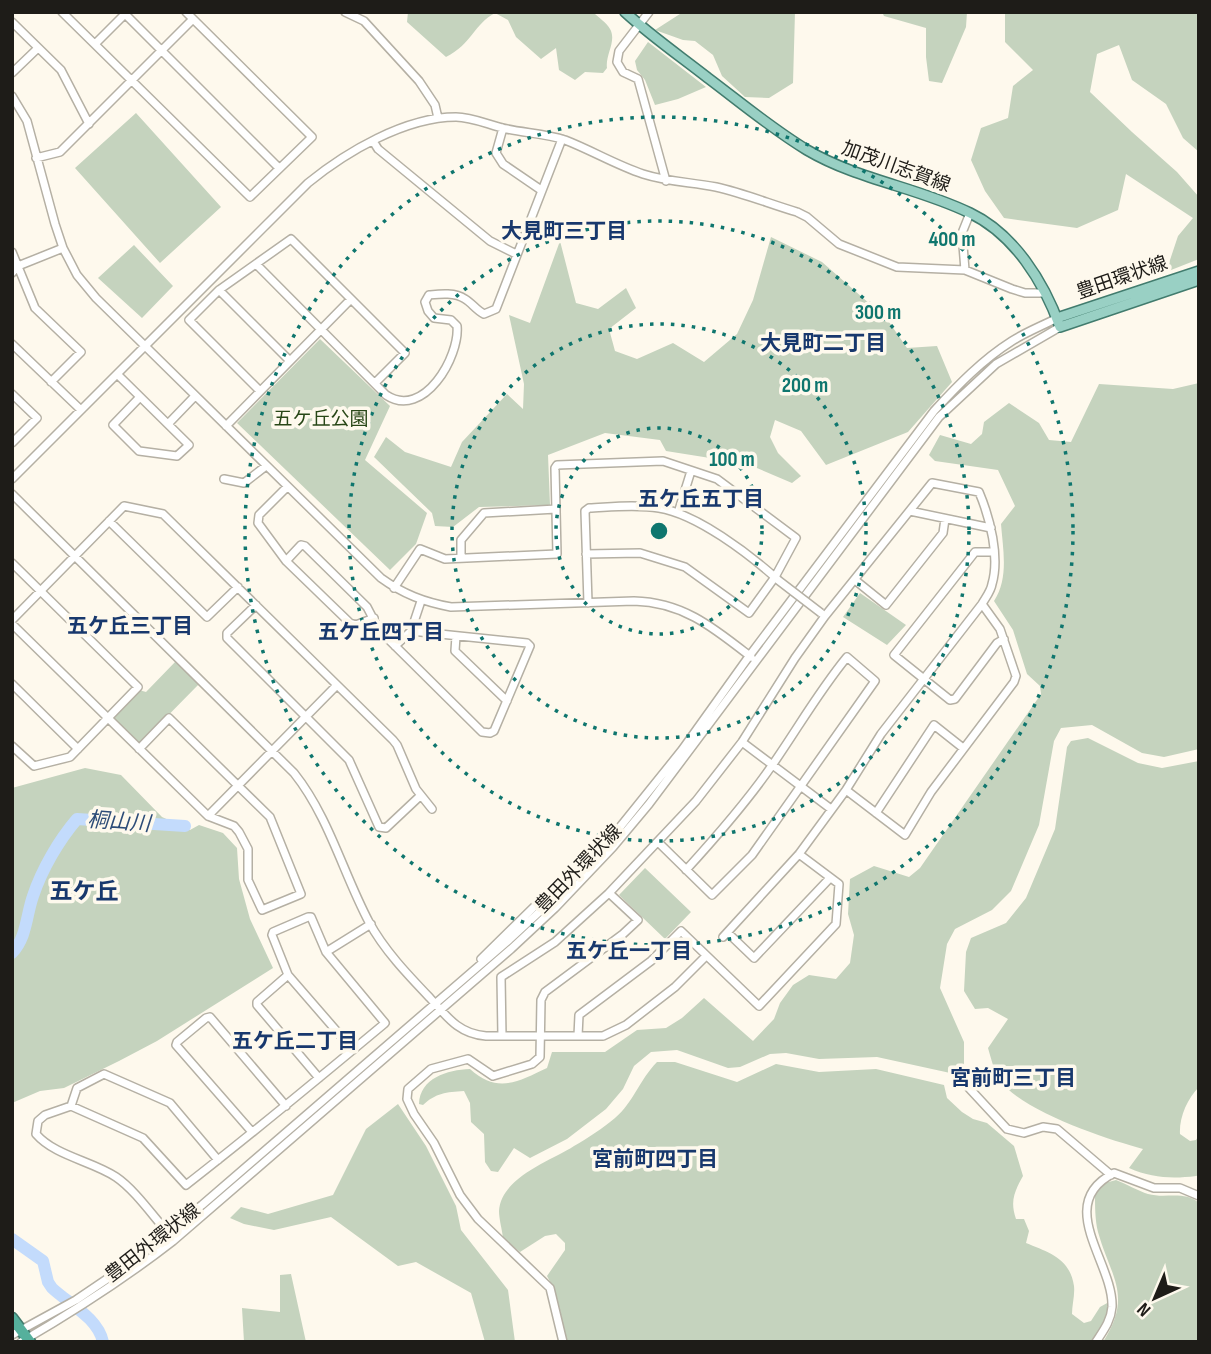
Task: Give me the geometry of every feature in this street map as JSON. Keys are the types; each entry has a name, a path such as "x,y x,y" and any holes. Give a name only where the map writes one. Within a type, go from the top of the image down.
{"highway":[{"path":"12,1318 22,1338"}],"main road":[{"name":"加茂川志賀線","path":"625,12 731,96 807,150 872,180 970,213 999,233 1029,266 1058,323"},
{"name":"豊田環状線","path":"1058,323 1199,271"},
{"name":"豊田環状線","path":"1058,323 1199,280"}],"street":[{"path":"62,12 250,197 312,137 186,12"},
{"path":"345,12 364,21 419,81 435,105 438,118"},
{"path":"649,12 620,51 617,62 623,72 638,79 666,181"},
{"path":"95,44 126,13 279,168"},
{"path":"36,158 60,152 193,19"},
{"path":"12,22 61,70 89,124"},
{"path":"12,73 38,48"},
{"path":"12,96 27,121 63,248 83,283 287,487 376,574 394,588 421,601 451,607 645,601 672,606 704,620 757,662"},
{"path":"12,479 308,183 338,159 373,141 419,122 438,118 459,116 503,128 562,139 630,170 666,181 716,187 797,212 839,244 897,267 965,270 1025,293 1044,293"},
{"path":"503,128 496,153 503,164 541,190"},
{"path":"256,264 395,401 419,399 430,390 457,346 458,335 457,326 451,320 434,318 425,302 429,295 449,294 464,298 474,309 484,314 496,309 562,139"},
{"path":"373,141 378,149 490,241 516,254"},
{"path":"965,270 962,233 970,213"},
{"path":"260,391 189,320 219,290 291,239 405,353 375,383"},
{"path":"15,270 63,248"},
{"path":"12,252 15,270 35,308 81,352 51,382"},
{"path":"219,290 290,361"},
{"path":"226,426 351,299"},
{"name":"豊田外環状線","path":"22,1338 168,1233 561,891 608,842 681,750 934,411 964,379 1013,340 1058,323"},
{"name":"豊田外環状線","path":"22,1338 57,1322 131,1275 441,1010 555,908 614,847 649,804 939,417 996,364 1058,323"},
{"path":"12,344 81,411"},
{"path":"117,374 189,445 177,456 139,450 113,425 140,397"},
{"path":"12,394 37,418 12,443"},
{"path":"168,424 195,396"},
{"path":"394,588 420,548 445,559 557,554 557,465 663,461 720,481 795,537 776,578 748,613 685,567 640,553 586,554"},
{"path":"224,480 244,483 266,466"},
{"path":"678,513 691,471"},
{"path":"502,1036 501,977 555,942 609,893 696,802 742,743 823,614 855,580 932,483 979,492 992,527 993,552 992,586 982,604 881,734 846,790 799,853 725,935 754,958 830,878"},
{"path":"287,487 257,520 286,561 351,624 374,618"},
{"path":"12,494 273,751 308,791 371,924 397,961 458,1028 473,1035 603,1036 626,1026 675,988 706,956"},
{"path":"139,749 169,718 270,817 301,894 262,910 248,880 248,849 244,838 234,827 208,816 107,719 12,622 124,506 163,514 238,587 397,745 419,796 432,809"},
{"path":"588,603 585,511 589,508 649,507 678,513 710,529 823,614"},
{"path":"461,558 461,540 484,513 556,509"},
{"path":"910,511 992,527"},
{"path":"855,580 887,605 943,533 945,519"},
{"path":"109,521 205,615 209,616 238,587"},
{"path":"286,561 301,545 305,546 367,607 379,630 482,732 490,733 497,727 530,646 527,643 411,631"},
{"path":"993,552 975,552 894,655 950,700 955,699 997,643 1004,639"},
{"path":"12,563 138,687 70,757 34,766 12,746"},
{"path":"395,646 411,631 421,601"},
{"path":"846,790 905,835 931,792 1016,676 1000,629 982,604"},
{"path":"256,605 227,634 227,638 352,763 379,827 386,828 419,796"},
{"path":"456,636 455,651 507,701"},
{"path":"658,842 686,870 712,895 752,855 875,681 847,657 822,688 772,765 724,830 686,870"},
{"path":"12,684 78,749"},
{"path":"208,816 337,685"},
{"path":"876,813 934,725 963,748"},
{"path":"742,743 831,809"},
{"path":"578,1036 579,1015 651,961 681,931 759,1006 836,924 839,884 799,853"},
{"path":"563,1342 550,1288 472,1211 460,1195 434,1143 414,1114 407,1099 408,1089 431,1069 468,1059 493,1076 532,1065 540,1057 541,1000 545,992 638,920 609,893"},
{"path":"168,1233 120,1180 100,1167 44,1143 36,1134 38,1121 45,1115 71,1106 143,1138 184,1185 218,1160 320,1078 385,1023 326,952 311,918 307,917 273,932 272,935 288,975 353,1050"},
{"path":"326,952 371,924"},
{"path":"288,975 257,1002 257,1005 320,1078"},
{"path":"252,1132 176,1045 206,1018 210,1017 286,1105"},
{"path":"71,1106 77,1088 104,1074 170,1103 218,1160"},
{"path":"969,1088 1007,1129 1024,1133 1043,1127 1057,1129 1111,1175"},
{"path":"1096,1342 1110,1318 1112,1297 1091,1238 1087,1212 1093,1190 1111,1175 1120,1174 1154,1188 1180,1188 1199,1196"}],"green space":[{"path":"408,12 593,12 612,34 607,68 603,73 585,72 575,80 559,70 556,48 541,59 516,37 508,20 495,13 482,23 462,46 446,57 407,22"},
{"path":"683,12 795,12 793,83 769,98 745,97 722,76 713,55 695,41 683,40 655,30"},
{"path":"882,12 967,12 966,27 942,83 929,81 926,28 884,16"},
{"path":"1005,12 1199,12 1199,152 1183,138 1166,104 1132,80 1119,45 1097,54 1090,92 1177,172 1199,197 1199,259 1166,272 1178,236 1193,218 1126,174 1118,210 1077,228 1004,218 985,191 971,160 981,128 1008,118 1013,86 1033,70 1005,42"},
{"path":"648,42 706,87 655,105 635,61"},
{"path":"136,113 221,207 160,263 75,168"},
{"path":"771,237 822,262 887,319 907,348 937,346 952,382 908,432 826,465 801,431 775,420 770,437 778,453 801,476 792,483 724,454 710,458 666,451 660,440 605,433 548,455 550,505 479,507 453,527 435,526 432,513 374,457 386,437 405,452 451,467 462,442 507,394 523,409 524,384 509,315 530,323 560,241 576,303 598,309 626,288 636,308 609,329 615,351 637,359 673,343 704,362 737,334 753,300"},
{"path":"134,245 173,286 142,318 98,278"},
{"name":"五ケ丘公園","path":"320,339 390,406 365,460 427,513 416,544 390,570 237,423"},
{"path":"1199,383 1199,749 1164,757 1142,753 1092,725 1061,728 1054,741 1039,825 1011,891 992,910 955,929 947,944 940,988 964,1042 964,1076 877,1057 819,1059 786,1053 770,1054 740,1067 728,1068 677,1050 651,1052 634,1066 623,1089 606,1109 567,1139 530,1158 514,1148 498,1172 491,1171 485,1162 484,1134 471,1122 470,1103 464,1091 442,1094 423,1105 419,1104 424,1088 430,1082 452,1071 470,1069 480,1077 499,1083 517,1081 547,1068 552,1052 605,1052 637,1030 666,1028 704,998 753,1041 774,1019 780,1003 793,985 809,975 836,979 850,963 854,935 848,914 850,879 874,866 909,877 920,868 1041,694 1040,686 1027,674 1013,630 994,601 1002,583 1003,573 1001,524 1015,506 998,470 935,461 929,455 940,435 971,444 982,434 984,422 1009,403 1039,423 1049,440 1071,442 1099,384 1173,389"},
{"path":"860,593 906,625 887,645 843,617"},
{"path":"176,661 199,684 139,745 112,718 139,690 146,692"},
{"path":"1088,738 1138,763 1162,768 1199,761 1199,1087 1185,1109 1180,1128 1180,1134 1190,1141 1196,1140 1199,1135 1199,1175 1196,1176 1162,1177 1129,1168 1143,1149 1044,1113 1010,1091 997,1076 988,1048 1008,1019 988,1008 975,1009 964,991 966,952 971,938 1006,923 1026,898 1055,829 1067,747 1071,741"},
{"path":"85,768 121,775 162,817 190,830 199,825 223,833 237,848 239,879 250,919 273,968 157,1041 119,1061 64,1088 40,1091 12,1103 12,788"},
{"path":"645,868 691,912 665,939 619,895"},
{"path":"657,1062 675,1062 737,1082 776,1064 819,1072 876,1069 944,1085 947,1098 962,1112 987,1123 1014,1146 1023,1176 1014,1197 1016,1219 1024,1219 1029,1231 1026,1243 1057,1257 1068,1269 1074,1286 1072,1314 1084,1323 1091,1321 1100,1307 1109,1302 1105,1320 1091,1342 566,1342 557,1300 547,1276 565,1250 565,1243 556,1234 545,1236 520,1252 503,1238 499,1211 502,1199 508,1189 529,1171 585,1140 615,1118"},
{"path":"398,1104 426,1146 456,1206 461,1230 508,1290 515,1342 485,1342 471,1293 416,1262 398,1266 331,1217 274,1230 244,1224 230,1218 241,1207 268,1214 333,1195 366,1129"},
{"path":"1116,1180 1148,1194 1187,1197 1199,1203 1199,1342 1103,1342 1112,1326 1118,1299 1117,1287 1098,1232 1095,1194 1105,1183"},
{"path":"291,1274 306,1342 244,1342 242,1308 280,1312 280,1275"}],"waterway":[{"name":"桐山川","path":"12,953 23,933 41,876 58,845 77,819 185,826"},
{"path":"12,1239 43,1261 52,1288 89,1319 100,1333 103,1342"}],"district":[{"name":"大見町三丁目","path":"564,231"},
{"name":"大見町二丁目","path":"823,343"},
{"name":"五ケ丘五丁目","path":"701,499"},
{"name":"五ケ丘三丁目","path":"130,626"},
{"name":"五ケ丘四丁目","path":"381,632"},
{"name":"五ケ丘","path":"84,892"},
{"name":"五ケ丘一丁目","path":"629,951"},
{"name":"五ケ丘二丁目","path":"295,1041"},
{"name":"宮前町三丁目","path":"1013,1078"},
{"name":"宮前町四丁目","path":"655,1159"}]}
